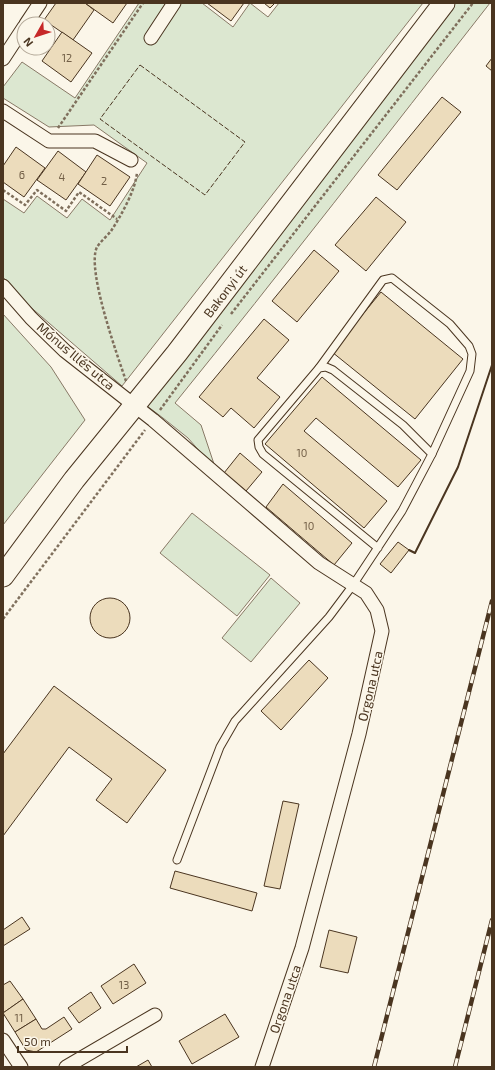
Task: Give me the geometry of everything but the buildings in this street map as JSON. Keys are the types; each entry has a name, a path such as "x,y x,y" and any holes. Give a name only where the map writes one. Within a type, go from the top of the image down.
{"main road":[{"name":"Bakonyi út","path":"3,576 74,480 182,347 444,3"}],"street":[{"path":"31,16 40,3"},
{"path":"151,38 174,3"},
{"path":"3,59 16,40"},
{"path":"3,111 49,141 95,141 130,160"},
{"name":"Mónus Illés utca","path":"3,286 31,318 65,351 135,406"},
{"name":"Orgona utca","path":"135,406 320,563 366,594 377,610 382,631 357,742 302,948 262,1067"},
{"path":"66,1067 155,1015"},
{"path":"3,1040 21,1067"}],"lane":[{"path":"177,860 220,748 235,721 329,617 378,548 402,511 432,454 470,371 472,354 470,346 450,324 392,278 384,280 319,368 258,440 259,447 263,454 378,548"},
{"path":"319,368 326,367 334,370 403,425 432,454"}],"path":[{"path":"49,141 143,3"},
{"path":"3,619 153,420 226,320 473,3"},
{"path":"130,160 137,167 136,179 111,231 97,248 95,264 107,328 135,406"},
{"path":"3,190 25,205 37,190 66,211 80,192 117,219"}],"green space":[{"path":"139,3 202,3 233,27 250,3 268,17 279,3 423,3 122,386 20,298 3,277 3,199 24,213 37,196 67,218 82,199 110,220 147,163 94,125 49,127 3,98 3,87 22,62 75,98"},
{"path":"444,3 490,3 294,254 175,403 201,425 216,470 188,438 143,403"},
{"path":"3,314 51,367 85,420 3,525"},
{"path":"192,513 270,575 237,616 160,553"},
{"path":"271,578 300,603 251,662 222,638"}],"railway":[{"path":"374,1067 492,601"},
{"path":"455,1067 492,920"}],"fence":[{"path":"140,65 245,142 205,195 100,119 140,65"}],"wall":[{"path":"409,550 415,553 458,467 492,365"}]}
